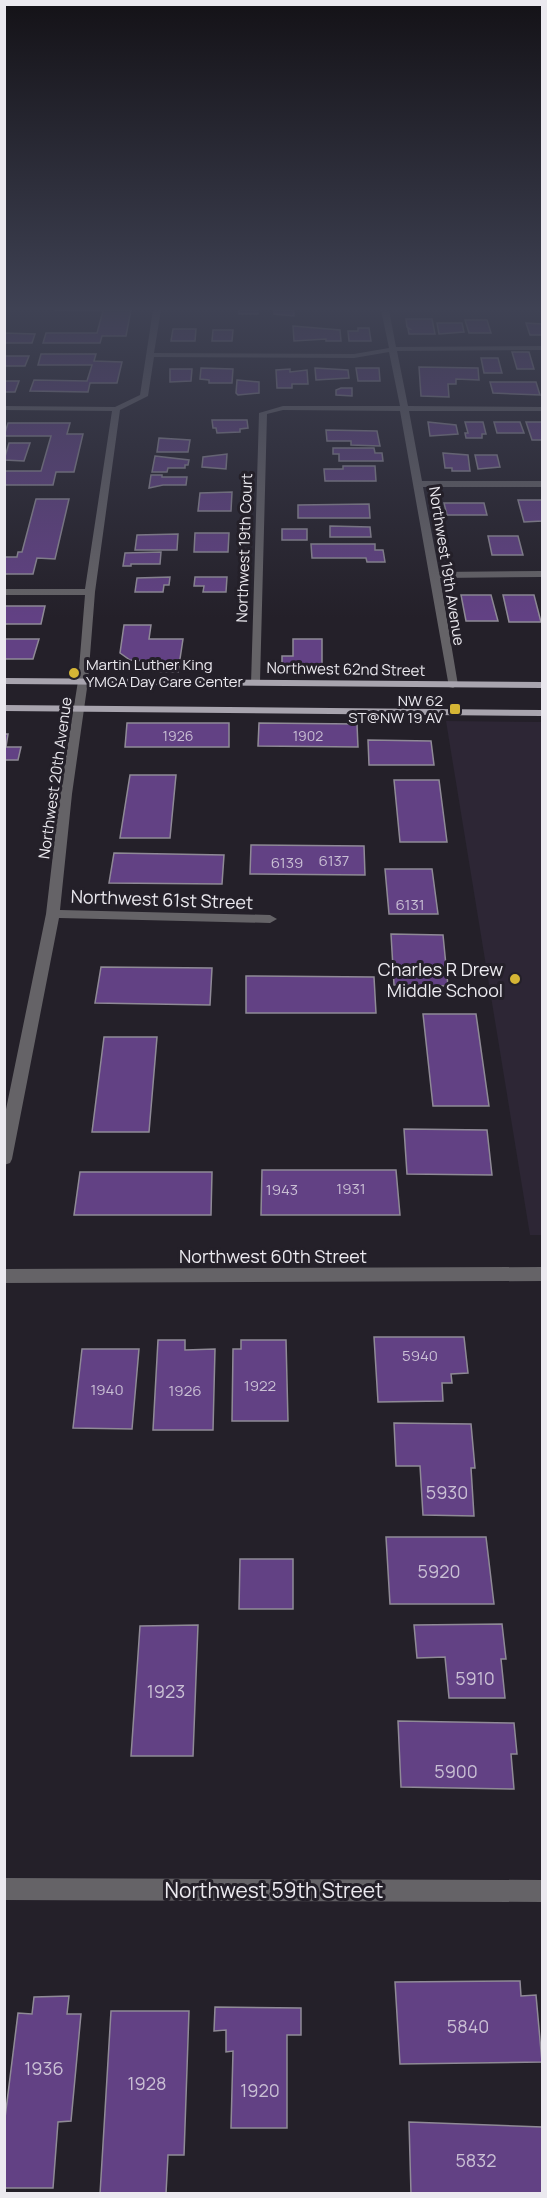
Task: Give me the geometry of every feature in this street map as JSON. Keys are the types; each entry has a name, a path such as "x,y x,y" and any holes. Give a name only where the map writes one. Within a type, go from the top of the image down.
{"main road":[{"name":"Northwest 62nd Street","path":"4,681 543,685"},
{"path":"4,708 543,713"}],"street":[{"name":"Northwest 20th Avenue","path":"4,1159 53,914 83,681 90,592 115,413"},
{"name":"Northwest 19th Court","path":"255,682 263,414 268,413"},
{"name":"Northwest 19th Avenue","path":"403,413 420,484 453,686"},
{"path":"420,484 543,484"},
{"path":"434,574 543,574"},
{"path":"4,592 90,592"},
{"name":"Northwest 61st Street","path":"53,914 270,920"},
{"name":"Northwest 60th Street","path":"4,1276 543,1274"},
{"name":"Northwest 59th Street","path":"4,1889 543,1891"}],"shaded area":[{"name":"Charles R Drew Middle School","path":"446,721 542,722 542,1235 530,1235"}],"building":[{"path":"212,420 247,420 248,428 240,429 240,432 217,433 216,428 213,428"},
{"path":"428,422 456,425 458,434 430,436"},
{"path":"465,422 483,422 486,434 482,434 482,438 466,438 465,433 468,433"},
{"path":"494,422 520,422 524,433 497,433"},
{"path":"526,422 542,422 542,440 532,440"},
{"path":"8,423 70,423 67,434 83,434 74,472 56,472 53,485 4,485 4,471 41,471 51,436 4,436"},
{"path":"326,430 377,431 380,446 351,445 351,441 327,441"},
{"path":"159,438 190,440 188,452 157,452"},
{"path":"9,443 30,443 24,461 4,460"},
{"path":"333,448 374,448 375,453 382,453 383,461 339,461 339,454 333,454"},
{"path":"443,453 468,455 470,471 452,471 452,468 445,468"},
{"path":"227,454 226,469 202,467 203,457"},
{"path":"475,455 497,455 500,467 478,469"},
{"path":"155,456 189,460 185,468 168,468 167,472 152,472"},
{"path":"343,466 375,466 376,481 325,481 324,469 343,469"},
{"path":"151,475 187,477 186,485 163,485 149,488"},
{"path":"232,492 231,511 198,511 200,493"},
{"path":"36,499 69,499 55,559 37,558 33,574 4,574 4,557 17,557 18,552 22,552"},
{"path":"518,500 542,500 542,521 524,522"},
{"path":"444,503 484,503 487,515 447,515"},
{"path":"369,504 370,518 298,518 298,505"},
{"path":"330,526 370,527 371,537 330,537"},
{"path":"282,529 307,529 307,540 282,540"},
{"path":"195,533 229,533 228,552 194,552"},
{"path":"178,534 177,550 135,550 137,535"},
{"path":"488,536 518,536 523,555 492,555"},
{"path":"311,544 375,544 375,550 383,550 385,562 367,562 366,558 312,558"},
{"path":"161,552 160,564 123,566 125,553"},
{"path":"170,577 169,585 164,585 163,592 135,592 137,578"},
{"path":"195,577 227,577 226,592 203,592 204,586 194,586"},
{"path":"461,595 491,595 498,621 466,621"},
{"path":"503,595 534,595 541,622 509,622"},
{"path":"4,606 45,606 41,624 4,624"},
{"path":"124,625 151,625 149,639 183,639 178,672 143,671 145,661 130,660 120,653"},
{"path":"4,639 39,639 33,659 4,659"},
{"path":"293,639 322,639 322,666 282,665 282,656 293,656"},
{"path":"127,723 229,723 229,747 125,747"},
{"path":"259,723 357,724 358,747 258,746"},
{"path":"4,734 8,734 6,747 21,747 18,760 5,760 4,764"},
{"path":"368,740 431,741 434,765 369,765"},
{"path":"130,775 176,775 170,838 120,838"},
{"path":"394,780 439,780 447,842 400,842"},
{"path":"251,845 364,846 365,875 250,874"},
{"path":"114,853 224,855 222,884 109,883"},
{"path":"385,869 432,869 438,914 389,914"},
{"path":"391,934 443,935 448,986 394,985"},
{"path":"101,967 212,968 210,1005 95,1003"},
{"path":"246,976 374,977 376,1013 246,1013"},
{"path":"423,1014 476,1014 489,1106 433,1106"},
{"path":"104,1037 157,1037 149,1132 92,1132"},
{"path":"404,1129 487,1130 492,1175 407,1174"},
{"path":"262,1170 396,1170 400,1215 261,1215"},
{"path":"80,1172 212,1172 211,1215 74,1215"},
{"path":"374,1337 464,1337 468,1373 451,1374 452,1383 442,1383 443,1401 378,1402"},
{"path":"158,1340 185,1340 185,1350 215,1349 213,1430 153,1430"},
{"path":"241,1340 286,1340 288,1421 232,1421 233,1349 241,1349"},
{"path":"82,1349 139,1349 132,1429 73,1428"},
{"path":"394,1423 471,1424 475,1468 471,1468 474,1516 423,1515 420,1466 396,1466"},
{"path":"386,1537 486,1537 494,1604 390,1604"},
{"path":"240,1559 293,1559 293,1609 239,1609"},
{"path":"502,1624 506,1659 501,1659 505,1698 449,1698 445,1657 417,1658 414,1625"},
{"path":"198,1625 193,1756 131,1756 140,1626"},
{"path":"398,1721 514,1723 517,1754 511,1754 514,1789 401,1787"},
{"path":"520,1981 521,1996 536,1995 542,2062 400,2064 395,1982"},
{"path":"69,1996 67,2014 81,2014 71,2121 58,2122 53,2188 4,2188 4,2126 18,2013 32,2014 34,1997"},
{"path":"215,2007 301,2008 301,2035 287,2035 287,2128 231,2128 233,2051 226,2052 226,2030 214,2031"},
{"path":"111,2011 189,2011 184,2155 168,2155 166,2194 100,2194"},
{"path":"409,2122 542,2127 542,2194 411,2194"}],"place":[{"name":"Martin Luther King YMCA Day Care Center","path":"74,673"},
{"name":"NW 62 ST@NW 19 AV","path":"455,709"},
{"name":"Charles R Drew Middle School","path":"515,979"}]}
